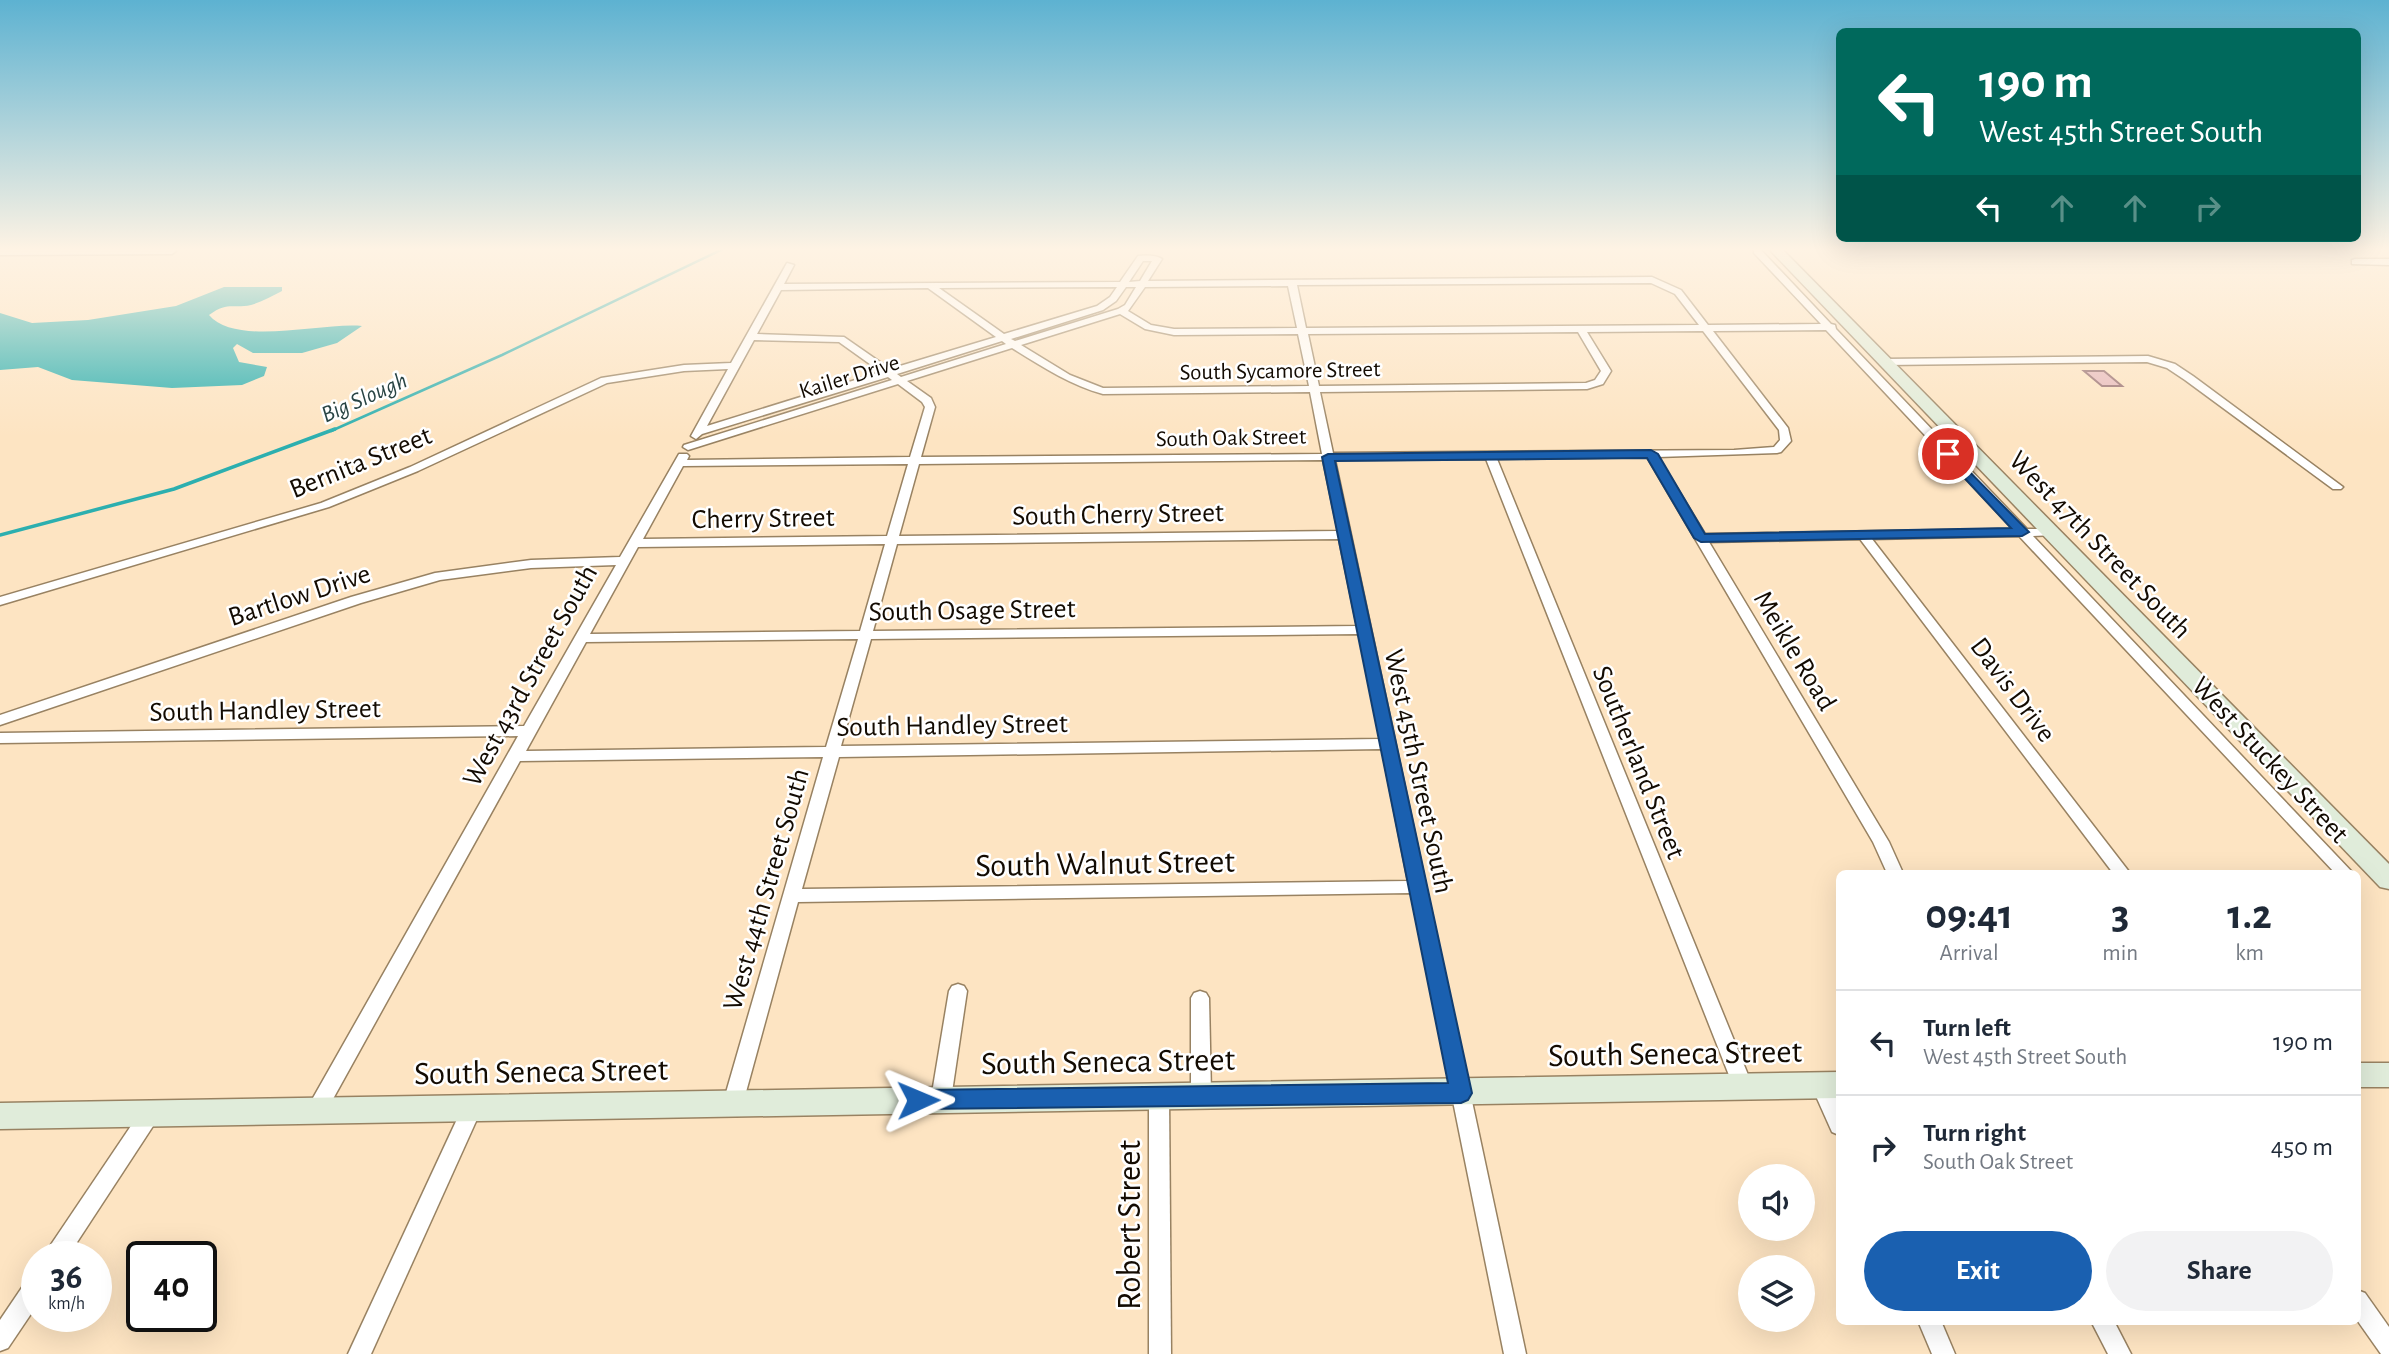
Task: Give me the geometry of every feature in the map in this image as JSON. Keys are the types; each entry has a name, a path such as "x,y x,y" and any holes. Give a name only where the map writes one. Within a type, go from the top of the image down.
{"street":[{"name":"West 43rd Street South","path":"316,1111 764,311"},
{"name":"South Sycamore Street","path":"967,311 1080,385 1096,390 1587,386 1601,380 1606,371 1581,329"},
{"name":"Kailer Drive","path":"688,447 1087,311"},
{"name":"Kailer Drive","path":"698,432 1016,344 1120,311"},
{"path":"1121,311 1148,327 1167,332 1850,326"},
{"name":"West 45th Street South","path":"1298,311 1515,1354"},
{"path":"1692,311 1705,328"},
{"name":"West Stuckey Street","path":"1816,311 2342,870"},
{"name":"West 47th Street South","path":"1833,311 2389,880"},
{"name":"South Oak Street","path":"679,463 1759,453 1782,446 1787,436 1784,430 1705,328"},
{"path":"750,337 841,339 895,377"},
{"path":"1885,362 2158,361 2189,377 2337,487"},
{"name":"Bernita Street","path":"0,601 326,505 414,469 605,380 684,368 734,366"},
{"name":"West 44th Street South","path":"733,1103 930,407 927,400 895,377"},
{"name":"Meikle Road","path":"1651,454 1881,842 1894,870"},
{"name":"Southerland Street","path":"1490,456 1743,1087"},
{"path":"1701,538 2050,532"},
{"name":"South Cherry Street","path":"893,540 1344,535"},
{"name":"Davis Drive","path":"1864,536 2120,870"},
{"name":"Cherry Street","path":"634,543 893,540"},
{"name":"Bartlow Drive","path":"0,720 422,580 499,567 624,561"},
{"name":"South Osage Street","path":"581,638 1364,629"},
{"name":"South Handley Street","path":"0,738 530,731"},
{"name":"South Handley Street","path":"516,757 1388,744"},
{"name":"South Walnut Street","path":"792,897 1418,887"},
{"path":"941,1099 958,991"},
{"path":"1200,998 1201,1094"},
{"path":"2361,1075 2389,1075"},
{"path":"1830,1085 1836,1112"},
{"name":"South Seneca Street","path":"0,1116 1830,1085"},
{"name":"Robert Street","path":"1159,1095 1160,1354"},
{"path":"359,1354 472,1108"},
{"path":"66,1241 150,1114"},
{"path":"2361,1307 2389,1346"},
{"path":"0,1340 21,1309"},
{"path":"1930,1325 1944,1354"},
{"path":"2104,1325 2120,1354"}],"water":[{"path":"143,311 215,311 209,315 222,324 239,330 281,331 362,326 337,343 302,353 253,353 237,344 233,348 239,362 267,367 264,376 242,385 172,388 72,380 38,367 0,370 0,313 32,323 88,320"}],"building":[{"path":"2084,371 2104,371 2122,386 2102,386"}],"waterway":[{"name":"Big Slough","path":"331,431 593,311"},
{"name":"Big Slough","path":"0,535 174,489 335,429"}],"route":[{"path":"918,1100 1201,1094 1461,1093 1328,457 1651,454 1701,538 2022,532 1948,454"}]}
